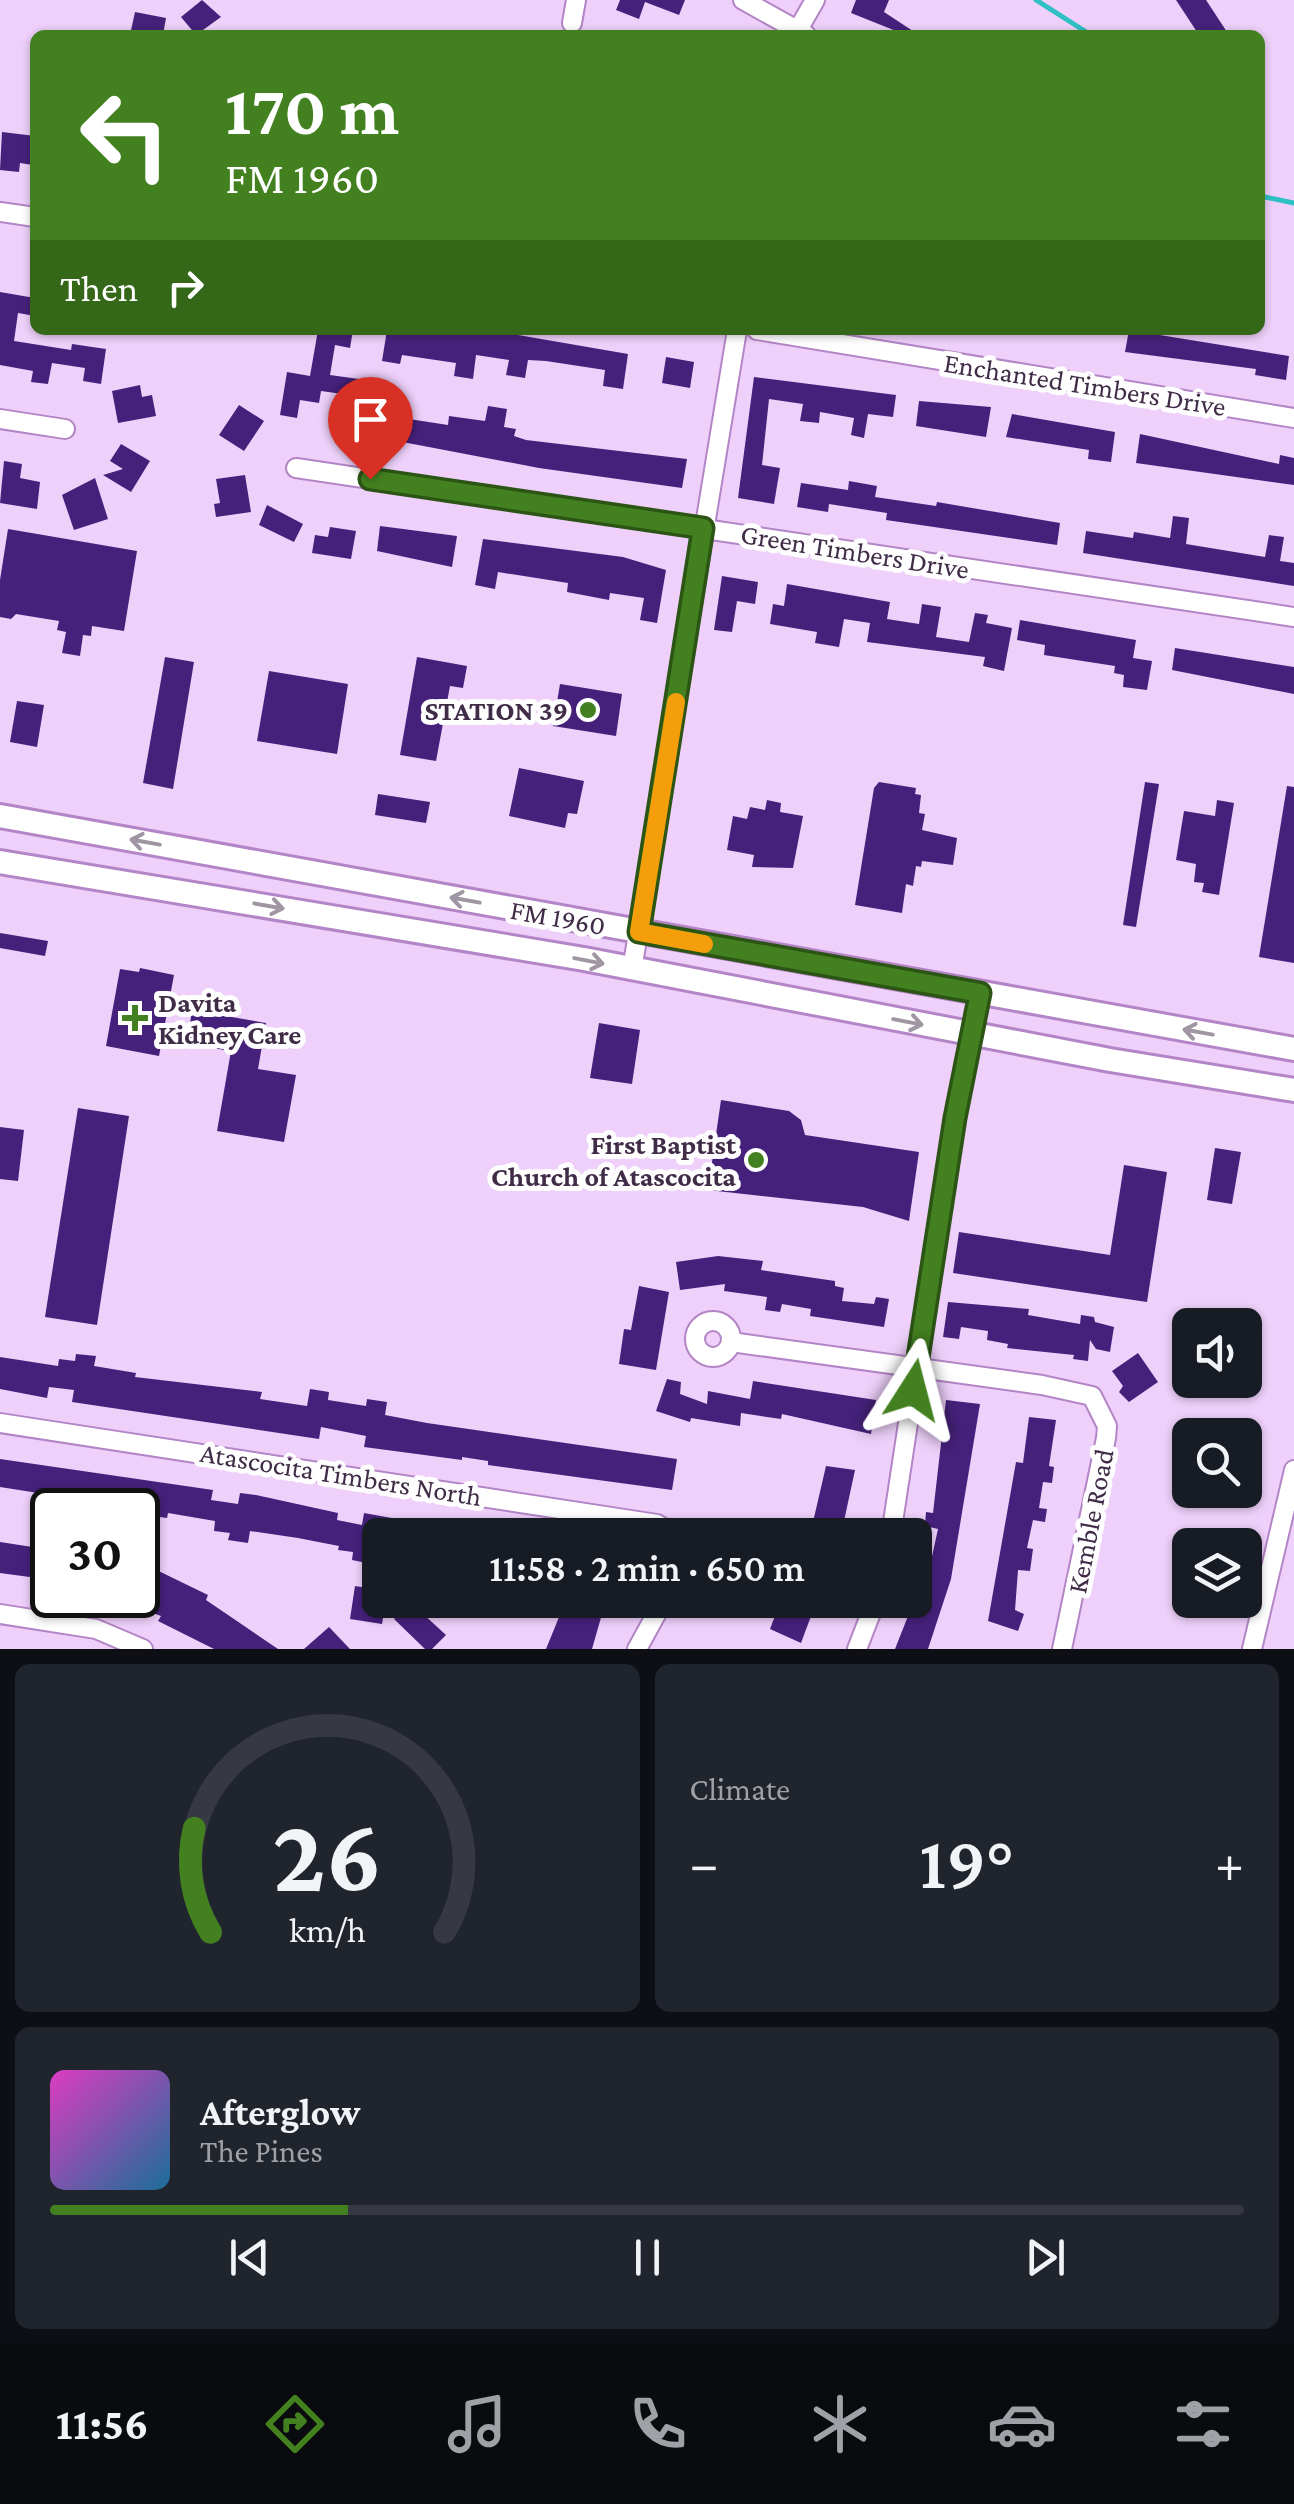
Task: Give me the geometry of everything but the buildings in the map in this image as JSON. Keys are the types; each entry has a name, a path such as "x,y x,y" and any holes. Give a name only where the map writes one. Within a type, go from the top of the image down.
{"main road":[{"name":"FM 1960","path":"0,816 1294,1049"},
{"name":"FM 1960","path":"0,862 632,970 971,1035 1294,1090"}],"street":[{"path":"572,24 576,0"},
{"path":"743,0 793,30"},
{"path":"802,30 815,0"},
{"path":"0,212 30,216"},
{"path":"632,970 736,335"},
{"name":"Enchanted Timbers Drive","path":"788,335 1294,418"},
{"path":"0,419 64,429"},
{"name":"Green Timbers Drive","path":"296,468 1294,617"},
{"path":"895,1518 980,993"},
{"path":"731,1342 917,1367"},
{"name":"Kemble Road","path":"917,1367 1092,1396 1107,1426 1106,1438 1062,1649"},
{"name":"Atascocita Timbers North","path":"0,1423 618,1518"},
{"path":"1252,1649 1294,1470"},
{"path":"0,1614 96,1629 143,1649"},
{"path":"637,1649 654,1618"},
{"path":"858,1649 869,1618"}],"waterway":[{"path":"1036,0 1083,30"},
{"path":"1265,197 1294,203"}],"slow traffic":[{"path":"676,702 639,932 704,944"}],"place":[{"name":"STATION 39","path":"588,710"},
{"name":"Davita Kidney Care","path":"135,1018"},
{"name":"First Baptist Church of Atascocita","path":"756,1160"}],"route":[{"path":"370,479 703,528 639,932 980,993 955,1118 913,1390"}]}
